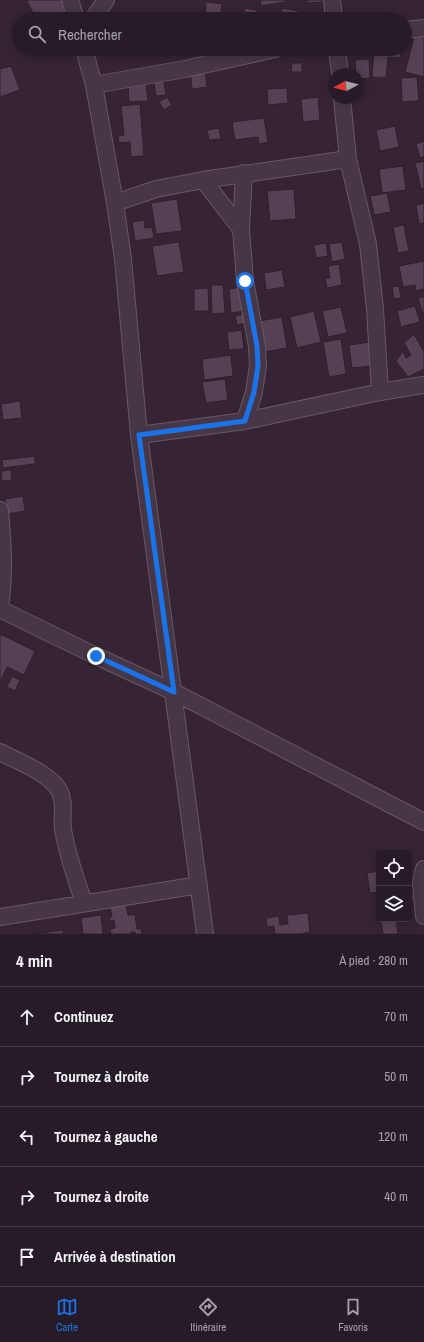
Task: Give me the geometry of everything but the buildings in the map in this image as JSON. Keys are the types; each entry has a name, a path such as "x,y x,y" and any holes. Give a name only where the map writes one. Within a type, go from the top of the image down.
{"street":[{"path":"70,0 74,12"},
{"path":"98,12 106,0"},
{"path":"332,0 333,12"},
{"path":"412,29 424,28"},
{"path":"86,56 94,85 115,203 123,259 139,435 205,934"},
{"path":"94,85 185,69 243,56"},
{"path":"338,56 339,68"},
{"path":"343,104 348,159 368,244 375,309 380,392"},
{"path":"115,203 156,189 203,180 348,159"},
{"path":"244,173 241,229 245,281 257,346 258,366 254,392 245,421"},
{"path":"203,180 241,229"},
{"path":"139,435 245,421 380,392 424,385"},
{"path":"0,510 4,549 3,583 0,608 96,656 174,692 424,822"},
{"path":"0,752 50,780 58,790 64,804 63,828 68,853 84,903"},
{"path":"424,869 421,882 424,916"},
{"path":"0,917 199,885"}],"route":[{"path":"96,656 174,692 139,435 245,421 254,392 258,366 257,346 245,281"}]}
